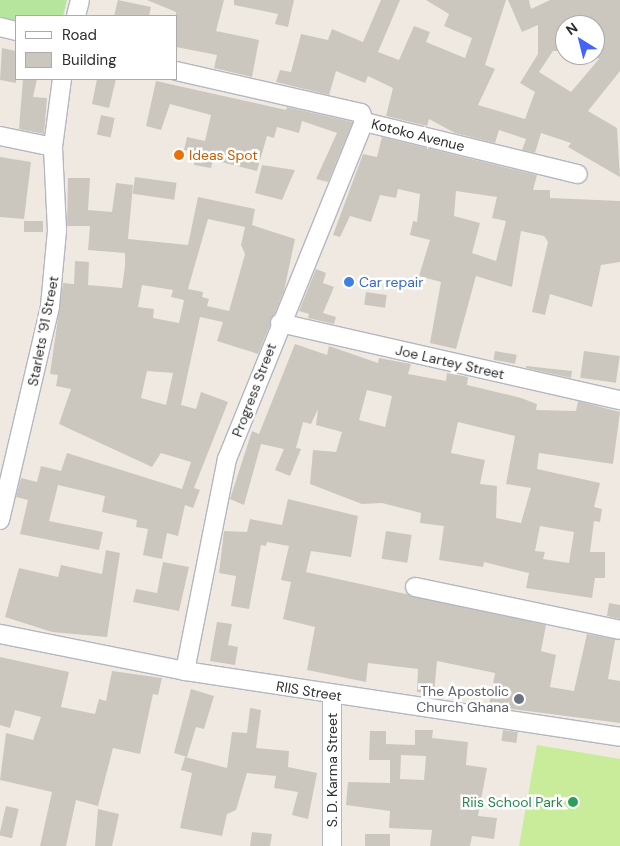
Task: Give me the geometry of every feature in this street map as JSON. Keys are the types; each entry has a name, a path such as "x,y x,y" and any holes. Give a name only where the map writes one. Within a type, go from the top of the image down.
{"street":[{"path":"76,15 80,0"},
{"path":"0,27 15,31"},
{"name":"Kotoko Avenue","path":"178,71 361,113 364,122 578,174"},
{"name":"Starlets '91 Street","path":"0,520 50,306 57,230 54,147 62,80"},
{"name":"Progress Street","path":"185,671 227,459 280,323 364,122"},
{"path":"0,136 54,147"},
{"name":"Joe Lartey Street","path":"280,323 620,400"},
{"path":"415,587 620,630"},
{"name":"RIIS Street","path":"0,634 185,671 332,695 620,737"},
{"name":"S. D. Karma Street","path":"332,695 332,846"}],"green space":[{"path":"0,0 67,0 63,15 15,15 15,24 0,20"},
{"name":"Riis School Park","path":"537,745 620,759 620,846 519,846"}],"building":[{"path":"118,0 151,7 149,15 114,15"},
{"path":"147,0 224,0 216,31 259,40 252,77 214,68 217,55 178,47 178,15 176,15 176,12"},
{"path":"234,0 294,0 288,27 275,24 278,14 234,5"},
{"path":"381,0 400,0 378,52 399,60 414,26 430,32 426,42 465,58 472,38 444,26 449,14 426,0 506,0 485,65 495,69 478,105 525,119 535,92 520,83 538,54 538,25 522,32 508,0 529,0 531,9 550,0 620,0 620,71 588,111 617,128 620,177 568,147 571,143 541,133 535,153 522,150 526,139 499,130 495,143 455,133 429,119 427,126 386,116 393,88 368,76 365,83 336,71 329,95 276,82 280,70 291,72 301,34 328,40 332,29 363,42"},
{"path":"2,48 15,51 16,83 0,80"},
{"path":"23,80 37,80 33,97 47,98 44,134 19,129"},
{"path":"97,80 116,80 109,108 92,104"},
{"path":"156,81 286,110 287,107 353,122 328,182 316,179 337,133 302,121 299,133 277,127 274,138 267,136 257,171 213,160 211,168 194,165 196,152 184,150 187,137 205,141 211,115 170,104 161,130 146,126"},
{"path":"101,115 115,118 111,137 97,135"},
{"path":"382,137 537,175 533,190 550,190 550,198 620,201 620,262 601,265 592,307 550,294 545,315 532,312 548,242 544,236 521,231 512,287 476,276 456,349 430,343 441,282 419,276 430,240 410,235 413,221 417,222 420,194 398,189 396,198 380,195 371,222 350,216 340,237 333,235 363,154 377,157","holes":["456,191 497,197 492,218 506,221 496,261 472,253 480,223 454,216"]},
{"path":"0,157 31,162 24,219 0,217"},
{"path":"262,165 295,170 282,200 255,193"},
{"path":"135,177 177,183 174,200 133,194"},
{"path":"68,178 90,178 88,210 112,212 116,183 133,185 128,239 188,245 198,197 255,209 252,225 295,239 284,291 258,354 217,341 223,322 200,317 181,405 196,409 201,392 228,402 194,488 200,490 193,508 185,505 178,536 167,533 162,559 143,555 148,529 136,527 137,520 102,512 105,496 58,485 49,521 103,532 99,550 20,534 28,500 16,497 21,478 37,482 41,466 61,471 67,453 182,489 191,462 161,453 152,467 59,424 71,389 56,386 58,375 50,374 63,283 74,284 75,261 89,262 88,285 122,288 125,266 125,253 88,250 90,226 67,226","holes":["208,219 245,227 241,245 245,254 229,311 207,306 209,299 202,297 203,292 188,289","142,285 173,290 171,297 184,300 179,323 153,318 154,309 138,307","147,371 173,373 166,405 141,398"]},
{"path":"24,221 43,221 43,232 24,232"},
{"path":"316,269 326,273 323,283 334,287 323,313 336,317 334,324 308,318 309,314 299,311"},
{"path":"366,292 387,295 385,308 364,305"},
{"path":"295,344 327,355 329,346 378,363 379,358 411,364 408,374 446,381 447,373 468,377 467,385 521,398 537,404 536,410 576,411 578,401 620,412 613,464 539,453 537,469 600,483 594,507 602,509 600,522 594,521 590,552 605,552 605,578 595,578 592,598 526,588 529,573 484,562 483,567 439,560 444,526 420,523 421,513 382,503 362,504 310,484 313,450 336,452 342,432 316,425 318,409 311,424 303,422 296,448 301,449 290,476 275,470 284,449 261,444 244,505 230,499 252,431 259,434","holes":["367,390 392,396 385,427 359,420","458,422 515,436 506,484 531,488 521,523 496,518 497,486 480,484 485,460 451,453","540,526 574,532 569,563 543,559 545,552 535,551"]},
{"path":"495,351 517,355 515,364 493,360"},
{"path":"584,351 620,356 616,383 580,378"},
{"path":"526,366 572,371 571,378 526,368"},
{"path":"288,499 358,516 351,557 311,551 306,572 546,625 541,651 556,655 550,687 574,691 587,634 620,640 615,640 608,679 620,681 620,723 489,706 495,673 437,661 434,693 417,692 418,669 368,663 366,682 307,670 315,627 283,619 291,582 281,580 289,546 267,542 266,546 261,545 249,609 231,606 236,576 219,573 224,531 247,532 250,519 282,525"},
{"path":"386,531 412,535 407,563 382,559"},
{"path":"106,550 120,553 107,637 52,632 5,617 19,568 58,577 61,565 102,574"},
{"path":"163,562 189,567 179,611 133,602 136,589 157,593"},
{"path":"609,603 620,605 620,619 607,616"},
{"path":"217,622 232,624 228,645 238,647 235,665 210,661"},
{"path":"0,657 69,672 61,707 95,714 99,699 106,701 112,671 162,678 158,695 153,694 140,754 113,748 98,806 76,800 66,846 40,846 52,792 0,780 6,733 33,740 41,717 15,710 10,728 0,725"},
{"path":"191,689 214,696 204,729 196,727 187,757 174,753"},
{"path":"250,708 261,710 256,748 289,751 288,767 317,773 308,819 292,815 298,792 274,788 276,776 247,773 236,810 227,814 222,836 180,828 192,773 181,770 185,757 227,768 232,732 247,733"},
{"path":"415,730 433,730 432,738 468,742 466,765 487,768 478,816 497,818 494,839 472,836 470,846 430,846 432,830 389,828 390,811 346,805 348,782 390,783 390,760 369,760 370,731 386,731 386,744 415,745","holes":["401,755 426,756 424,780 400,779"]},
{"path":"503,730 518,732 516,743 501,741"},
{"path":"6,806 19,809 12,838 0,835"},
{"path":"98,809 119,814 112,846 95,846"},
{"path":"252,832 272,834 270,846 250,846"},
{"path":"365,834 390,834 390,846 365,846"}],"place":[{"name":"Ideas Spot","path":"179,155"},
{"name":"Car repair","path":"349,282"},
{"name":"The Apostolic Church Ghana","path":"519,699"},
{"name":"Riis School Park","path":"573,802"}]}
